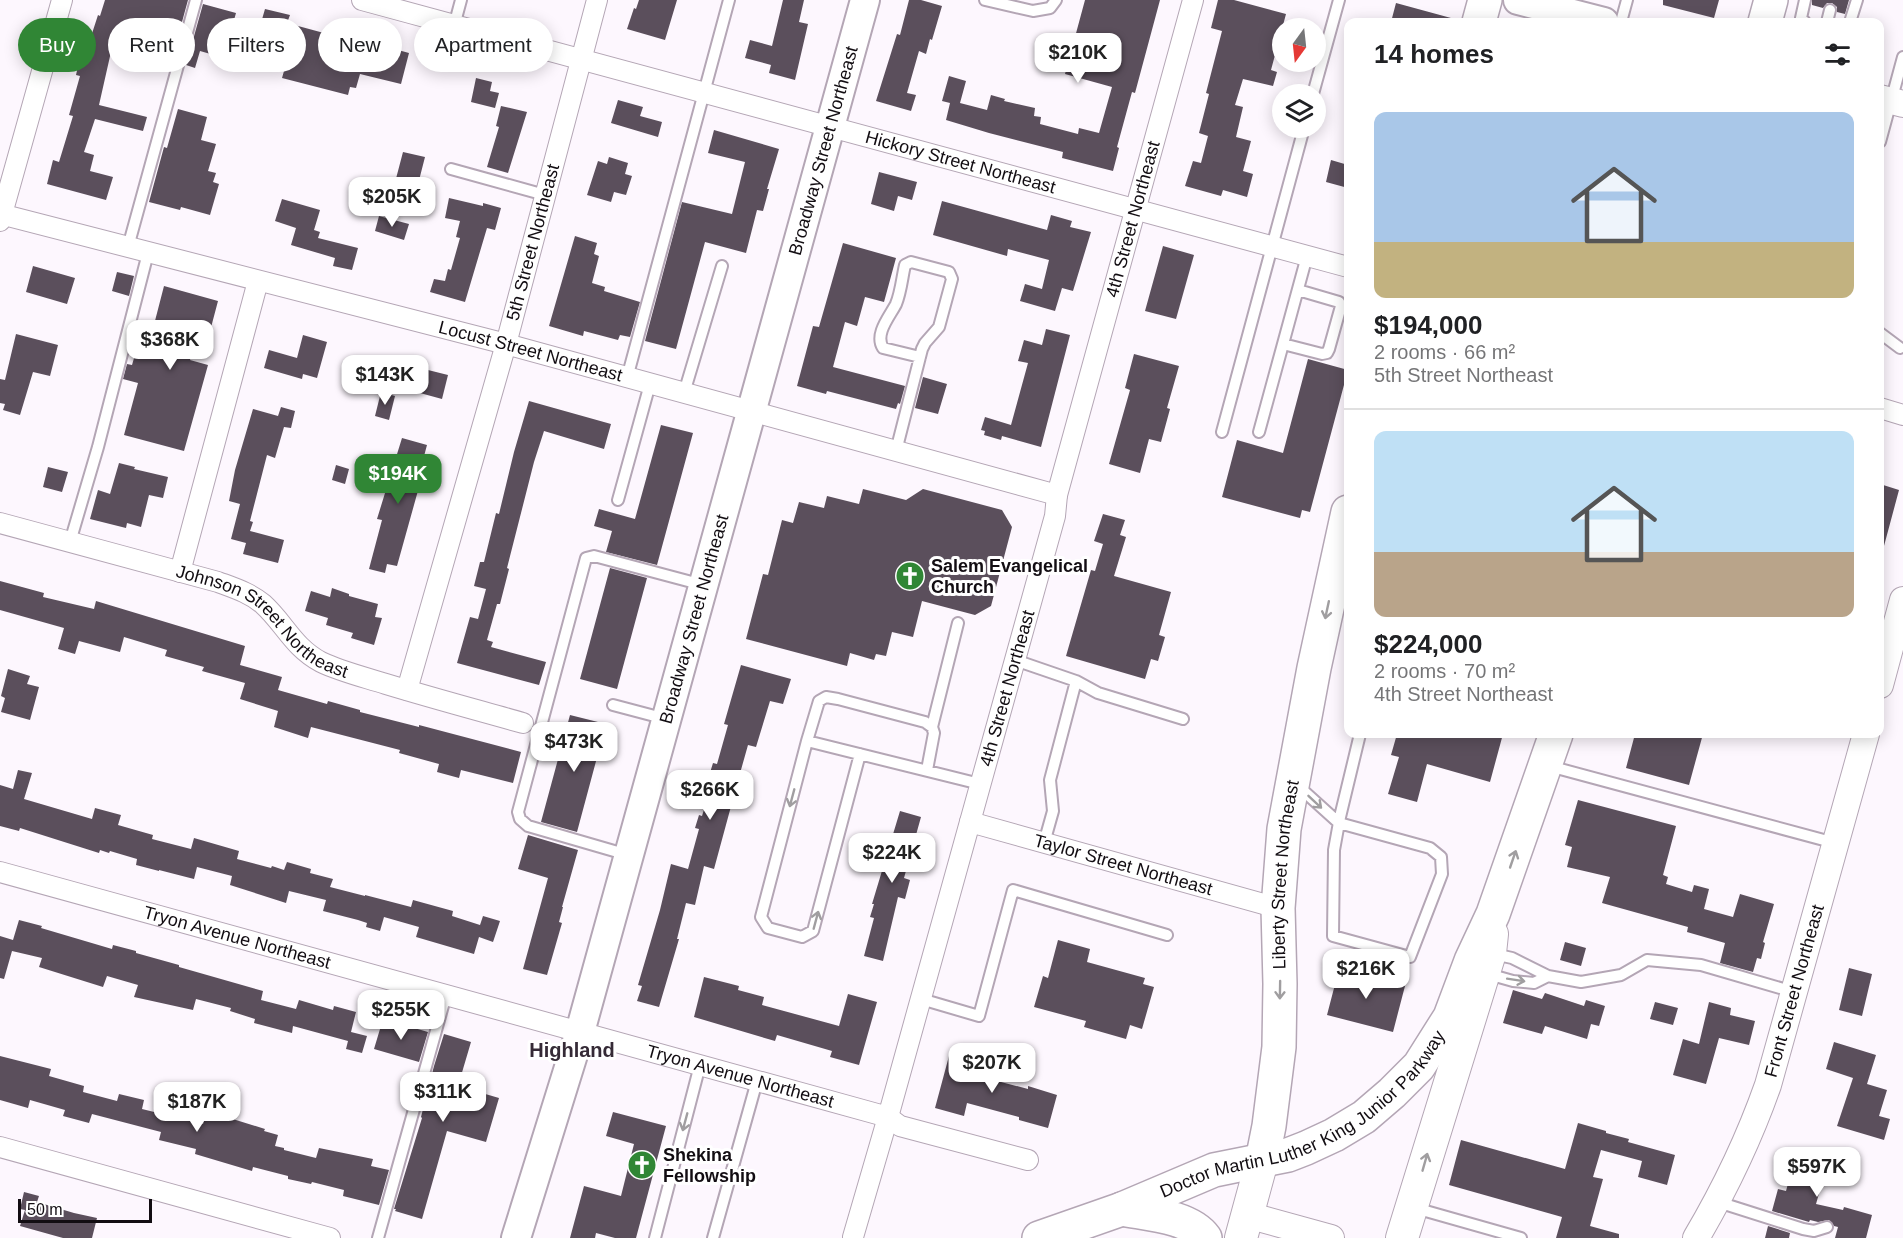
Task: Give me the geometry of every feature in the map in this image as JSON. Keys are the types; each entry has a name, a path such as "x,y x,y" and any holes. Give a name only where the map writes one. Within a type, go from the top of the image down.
{"highway":[{"path":"1480,18 1485,0"},
{"path":"1766,18 1772,0"},
{"name":"Liberty Street Northeast","path":"1262,1161 1279,1047 1280,863 1292,780 1343,563"},
{"name":"Doctor Martin Luther King Junior Parkway","path":"1039,1238 1122,1209 1214,1170 1288,1155 1334,1135 1364,1117 1392,1093 1419,1066 1450,1017 1471,961 1493,914 1555,738"},
{"path":"1122,1209 1179,1220 1191,1226 1205,1238"}],"main road":[{"name":"Broadway Street Northeast","path":"516,1238 580,1032 865,0"},
{"path":"1518,0 1588,18"},
{"path":"1402,1238 1487,963 1493,914"},
{"name":"Liberty Street Northeast","path":"1244,1227 1262,1161"}],"street":[{"path":"1,217 62,0"},
{"name":"Hickory Street Northeast","path":"362,0 426,18"},
{"name":"5th Street Northeast","path":"407,690 506,344 597,0"},
{"name":"4th Street Northeast","path":"853,1237 1055,516 1058,495 1193,0"},
{"name":"Hickory Street Northeast","path":"553,53 1344,266"},
{"name":"Locust Street Northeast","path":"1,217 128,247 506,344 1058,495"},
{"path":"180,572 258,281"},
{"path":"1884,409 1903,415"},
{"name":"Johnson Street Northeast","path":"0,523 218,582 246,593 261,603 308,654 338,670 523,723"},
{"path":"1884,670 1903,600"},
{"name":"Front Street Northeast","path":"1696,1238 1732,1173 1768,1085 1865,738"},
{"name":"Taylor Street Northeast","path":"970,822 1278,908"},
{"name":"Tryon Avenue Northeast","path":"0,872 888,1117 900,1126 1028,1160"},
{"path":"0,1147 330,1238"},
{"path":"1244,1227 1331,1238"}],"lane":[{"path":"128,247 196,0"},
{"path":"456,18 461,0"},
{"path":"627,378 729,0"},
{"path":"985,0 1033,11 1053,4"},
{"path":"1316,84 1339,0"},
{"path":"1622,18 1627,0"},
{"path":"1801,18 1806,0"},
{"path":"1851,18 1857,0"},
{"path":"1828,18 1830,10"},
{"path":"1884,127 1903,57"},
{"path":"1222,432 1301,138"},
{"path":"451,169 545,195"},
{"path":"69,542 98,447 148,253"},
{"path":"1259,432 1307,256"},
{"path":"896,451 920,357 925,343 939,327 952,276 949,272 911,262 905,265 896,304 886,318 880,340 883,348 920,357"},
{"path":"684,393 722,266"},
{"path":"1283,344 1322,354 1327,352 1341,306 1340,302 1298,290"},
{"path":"1884,336 1900,348"},
{"path":"618,500 650,384"},
{"path":"629,855 528,826 520,819 518,812 586,558 594,556 703,585"},
{"path":"932,728 958,623"},
{"path":"1015,660 1076,681 1098,693 1183,719"},
{"path":"1044,843 1053,811 1050,780 1076,681"},
{"path":"860,754 813,931 802,937 768,928 761,917 819,701 826,697 925,722 934,733 927,770"},
{"path":"613,705 666,719"},
{"path":"1292,780 1339,823 1430,848 1441,857 1442,873 1410,957 1333,936 1334,850 1339,823 1359,738"},
{"path":"807,741 980,784"},
{"path":"1545,765 1836,843"},
{"path":"921,999 978,1016 1012,890 1167,935"},
{"path":"1487,963 1512,958 1548,976 1581,982 1621,975 1647,960 1701,965 1794,992"},
{"path":"1487,963 1513,981 1534,983 1548,976"},
{"path":"378,1238 446,995"},
{"path":"655,1238 700,1065"},
{"path":"713,1238 757,1081"},
{"path":"1717,1202 1803,1229 1814,1231 1827,1227"},
{"path":"1412,1207 1521,1238"}],"building":[{"path":"105,0 188,0 183,18 108,18 108,65 99,105 147,117 143,131 95,119 84,152 94,155 90,171 113,177 106,200 47,184 53,160 59,162 73,116 69,115 80,76 76,75 77,72 96,72 96,21 98,15 100,16"},
{"path":"639,0 677,0 665,40 627,29"},
{"path":"783,0 804,0 799,22 808,24 795,80 769,73 771,65 745,58 750,40 772,46"},
{"path":"909,0 921,0 942,6 926,54 919,51 907,93 916,95 911,111 876,101 897,34 900,35"},
{"path":"1085,0 1160,0 1135,93 1132,92 1113,171 1062,158 1063,152 946,120 950,103 942,101 949,76 966,81 960,103 987,110 991,95 1005,99 1004,101 1035,108 1034,116 1041,117 1040,124 1078,134 1079,128 1099,133 1112,87 1065,74"},
{"path":"1218,0 1234,0 1286,14 1285,18 1272,18 1271,70 1277,72 1274,84 1272,86 1243,79 1235,105 1243,107 1236,137 1251,141 1243,171 1253,174 1247,197 1223,190 1221,196 1185,186 1193,161 1201,163 1208,136 1199,133 1209,94 1206,93 1222,31 1211,28"},
{"path":"1663,0 1719,0 1714,18 1663,5"},
{"path":"1812,0 1849,0 1845,14 1837,12 1837,7 1832,3 1827,3 1823,8 1812,5"},
{"path":"1396,3 1451,18 1392,18"},
{"path":"203,4 236,13 235,18 207,18 207,53 200,51 195,68 195,33"},
{"path":"265,9 290,15 289,18 262,18"},
{"path":"306,28 318,31 318,72 402,72 402,51 409,53 401,84 360,74 356,88 350,87 348,95 282,78 284,72 306,72"},
{"path":"476,78 492,82 490,91 499,93 495,108 471,102"},
{"path":"618,100 643,107 640,116 662,122 658,137 611,123"},
{"path":"501,106 527,112 508,173 487,167 499,127 496,126"},
{"path":"178,109 207,117 201,140 216,144 208,171 216,173 213,182 219,184 210,215 149,202 164,147 167,148"},
{"path":"714,130 779,149 763,211 757,210 746,253 705,242 676,349 645,341 682,202 732,214 745,162 708,153"},
{"path":"403,152 425,157 415,196 393,190"},
{"path":"609,157 628,163 625,174 632,176 626,195 614,192 611,202 587,195 598,161 607,164"},
{"path":"1331,160 1344,164 1344,187 1326,182"},
{"path":"879,172 917,182 912,200 898,196 894,211 871,204"},
{"path":"449,198 501,208 495,230 487,228 465,302 430,292 434,279 445,281 448,269 451,270 460,238 456,237 460,221 445,218"},
{"path":"282,199 320,210 314,230 320,232 318,238 358,248 352,270 333,266 335,258 291,245 296,228 275,221"},
{"path":"942,201 1047,230 1051,215 1072,221 1070,227 1091,232 1073,291 1062,288 1055,311 1020,301 1025,284 1042,289 1049,260 1008,249 1007,256 933,235"},
{"path":"379,216 409,224 404,240 375,231"},
{"path":"575,236 597,243 594,254 599,256 592,283 605,287 604,291 640,302 630,337 620,335 618,340 584,331 583,336 549,326"},
{"path":"843,243 896,258 884,302 865,297 857,326 845,322 833,367 905,386 900,404 898,403 896,409 827,391 826,394 797,386 813,326 819,327"},
{"path":"1163,246 1194,255 1176,319 1145,311"},
{"path":"33,266 75,278 67,304 26,292"},
{"path":"117,272 134,276 129,296 112,291"},
{"path":"164,286 218,301 209,335 198,332 190,360 208,365 184,451 124,435 138,383 123,379 127,364 132,365 139,341 149,344"},
{"path":"1046,329 1070,335 1041,447 1002,436 1001,440 984,435 985,431 981,430 985,417 1011,425 1028,363 1018,361 1024,340 1042,345"},
{"path":"16,334 58,345 50,376 33,372 20,415 3,410 5,404 0,403 0,379 5,380"},
{"path":"303,335 327,342 317,378 303,374 302,379 264,368 269,350 297,358"},
{"path":"1134,354 1179,366 1167,408 1170,409 1161,442 1149,439 1140,473 1109,464 1130,390 1125,388"},
{"path":"1308,359 1344,369 1344,385 1310,512 1302,510 1300,518 1222,497 1237,440 1283,453"},
{"path":"404,364 448,375 442,399 398,387"},
{"path":"923,377 947,384 938,414 915,408"},
{"path":"381,392 395,396 389,420 375,416"},
{"path":"529,401 611,424 604,449 544,431 534,462 500,604 497,604 487,640 493,642 491,647 546,662 539,685 457,663 470,617 478,619 486,589 474,586 480,562 484,562 496,513 499,514"},
{"path":"281,407 295,411 291,428 284,427 275,458 267,455 250,521 253,522 250,531 284,540 278,563 243,554 246,543 231,539 240,504 229,501 235,470 253,409 278,416"},
{"path":"661,425 693,433 657,565 606,552 612,531 594,526 599,509 635,519"},
{"path":"402,438 427,445 416,486 419,487 397,566 387,564 385,573 369,569 382,520 377,519"},
{"path":"119,463 168,477 163,498 149,495 141,527 127,523 126,528 90,519 98,490 110,494"},
{"path":"336,465 349,469 345,484 332,480"},
{"path":"48,467 68,472 62,492 43,487"},
{"path":"1884,485 1899,490 1884,546"},
{"name":"Salem Evangelical Church","path":"863,489 906,500 923,489 1002,510 1012,527 991,606 975,615 922,601 913,637 892,632 886,656 876,654 874,660 850,653 847,666 746,639 763,574 768,575 782,520 793,523 799,502 824,508 827,496 859,504"},
{"path":"1103,514 1125,520 1120,535 1126,537 1114,576 1171,592 1159,635 1165,637 1158,661 1151,659 1145,679 1066,656 1091,570 1095,571 1103,544 1094,541"},
{"path":"610,568 647,578 617,689 580,679"},
{"path":"0,581 44,593 43,597 94,609 96,601 245,646 240,665 282,677 278,690 521,752 513,783 461,770 459,778 437,772 439,764 399,753 400,750 311,727 308,738 274,727 278,711 240,699 245,683 202,671 204,667 165,656 167,650 124,637 120,652 79,641 75,654 58,649 64,628 0,610"},
{"path":"332,588 349,594 349,596 378,604 375,617 382,618 374,645 351,638 353,633 326,625 328,618 305,611 311,591 330,597"},
{"path":"741,665 791,679 783,704 770,701 756,747 748,745 737,784 746,786 742,802 733,799 714,869 704,866 695,905 686,903 677,939 679,939 659,1007 637,1001 642,986 638,985 671,864 688,869 699,829 695,828 699,815 702,816 714,778 709,776 713,763 717,764 728,725 724,724"},
{"path":"8,669 30,676 27,684 39,687 30,720 1,712 5,698 1,696"},
{"path":"570,715 606,724 577,832 541,822"},
{"path":"1396,738 1502,738 1490,782 1427,764 1417,802 1388,794 1399,757 1391,755"},
{"path":"1634,738 1702,738 1689,785 1626,768"},
{"path":"18,770 32,773 24,799 92,819 95,808 121,815 118,825 153,835 152,839 191,849 194,838 239,851 237,859 271,868 272,866 284,870 287,862 311,869 310,873 333,879 330,887 365,896 411,907 413,900 453,911 452,916 480,925 483,916 500,921 493,942 479,937 474,954 416,937 419,927 384,917 380,931 366,927 367,923 323,911 326,900 289,891 286,903 230,885 232,876 197,867 194,879 136,865 137,859 110,851 109,853 100,850 99,853 20,828 19,831 0,826 0,785 13,789"},
{"path":"1578,800 1676,826 1663,875 1668,877 1666,884 1692,892 1694,885 1709,889 1704,909 1733,917 1740,894 1774,904 1763,942 1765,943 1761,959 1757,958 1753,972 1720,963 1725,943 1687,932 1688,927 1602,903 1610,877 1567,867 1572,847 1565,845"},
{"path":"900,811 921,817 904,878 910,880 905,899 898,897 883,961 864,956 874,918 870,917 874,904 872,904"},
{"path":"528,835 578,850 562,907 559,922 562,923 547,975 523,969 548,878 518,869"},
{"path":"19,920 112,949 113,945 136,951 136,953 179,965 179,967 263,991 261,1000 296,1009 299,1000 333,1010 334,1006 356,1012 351,1032 367,1036 362,1053 346,1049 348,1041 293,1026 292,1033 254,1023 255,1019 230,1011 231,1008 196,999 193,1010 134,997 138,985 107,976 103,987 39,967 42,958 12,951 4,979 0,978 0,936 13,940"},
{"path":"1058,940 1090,949 1087,962 1145,978 1143,984 1154,987 1142,1029 1130,1025 1126,1039 1084,1027 1086,1021 1034,1007 1043,976 1048,978"},
{"path":"1565,942 1586,948 1581,966 1560,960"},
{"path":"1849,968 1872,974 1862,1016 1839,1010"},
{"path":"1339,969 1405,986 1393,1032 1327,1015"},
{"path":"704,977 739,986 738,990 764,997 762,1005 839,1026 848,994 877,1002 859,1065 830,1057 832,1051 777,1035 775,1041 694,1017"},
{"path":"1513,990 1542,999 1545,993 1584,1006 1586,1000 1605,1006 1599,1026 1591,1024 1587,1039 1545,1026 1542,1034 1503,1023"},
{"path":"1655,1002 1678,1008 1673,1025 1650,1019"},
{"path":"1709,1002 1731,1008 1730,1015 1755,1021 1749,1045 1719,1038 1706,1084 1673,1075 1683,1039 1699,1044"},
{"path":"383,1019 428,1032 419,1062 374,1049"},
{"path":"444,1034 471,1042 458,1086 499,1098 486,1142 447,1131 422,1219 394,1209 422,1118"},
{"path":"1834,1042 1876,1055 1867,1084 1887,1090 1879,1116 1890,1119 1884,1140 1837,1126 1853,1078 1826,1069"},
{"path":"0,1056 51,1069 49,1076 84,1086 83,1092 117,1101 119,1094 144,1100 142,1109 203,1124 207,1111 265,1129 264,1131 278,1135 275,1146 284,1148 284,1150 316,1158 319,1148 373,1159 371,1166 389,1170 379,1205 343,1196 344,1190 288,1179 288,1176 253,1167 252,1171 195,1154 196,1149 159,1140 161,1132 92,1114 89,1123 63,1116 65,1110 30,1100 28,1108 0,1100"},
{"path":"949,1056 989,1067 986,1078 1028,1089 1028,1086 1057,1095 1048,1128 1019,1120 1019,1117 967,1103 964,1116 935,1108"},
{"name":"Shekina Fellowship","path":"613,1112 666,1126 636,1238 615,1238 596,1233 595,1238 570,1238 584,1186 621,1196 634,1144 606,1136"},
{"path":"1578,1123 1629,1139 1628,1142 1675,1155 1667,1185 1638,1177 1642,1161 1601,1150 1593,1177 1603,1179 1590,1226 1619,1234 1619,1238 1556,1238 1562,1217 1449,1185 1461,1140 1565,1169"},
{"path":"1792,1149 1829,1159 1816,1204 1843,1210 1844,1207 1872,1215 1866,1238 1835,1238 1838,1227 1829,1220 1818,1222 1810,1220 1809,1222 1772,1211 1778,1189 1786,1191 1793,1165 1788,1164"},
{"path":"24,1192 39,1196 37,1202 97,1218 92,1238 63,1238 20,1226 25,1210 20,1209"},
{"path":"1768,1226 1790,1233 1789,1238 1765,1238"}],"place":[{"name":"Salem Evangelical Church","path":"910,576"},
{"name":"Shekina Fellowship","path":"642,1165"}],"district":[{"name":"Highland","path":"572,1050"}]}
